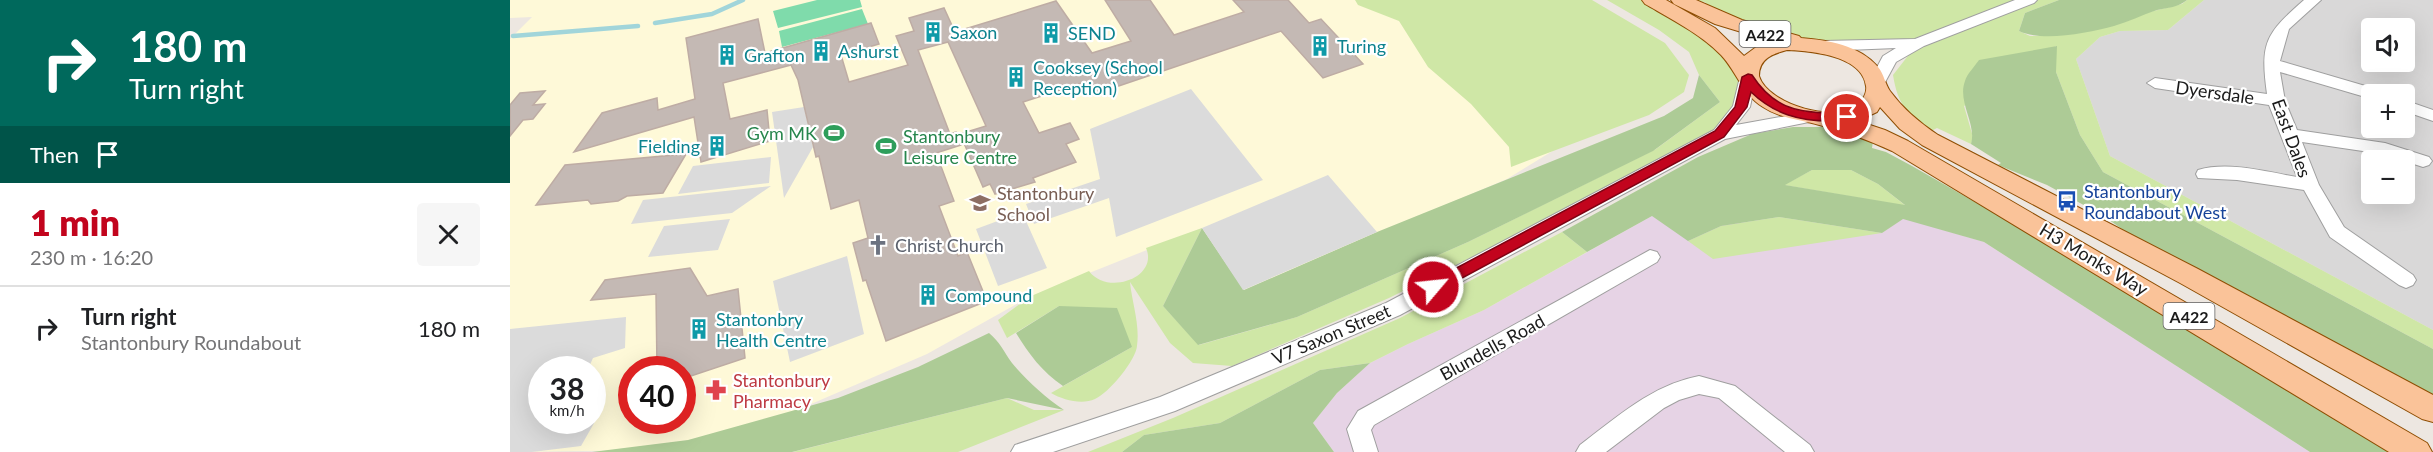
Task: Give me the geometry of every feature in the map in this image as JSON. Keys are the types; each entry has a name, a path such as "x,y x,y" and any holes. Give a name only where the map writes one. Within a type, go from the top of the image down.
{"main road":[{"name":"A422","path":"1665,2 1708,24 1818,45 1857,60 1869,70 1877,86 1874,102 1864,111 1847,117 1817,118 1786,111 1768,102 1755,90 1748,75 1708,24"},
{"name":"A422","path":"1748,75 1752,60 1766,49 1787,44 1818,45"},
{"name":"H3 Monks Way","path":"1877,86 1910,139 1962,181 2416,452"},
{"name":"H3 Monks Way","path":"1817,118 1877,135 1910,139 1990,172 2189,276 2433,410"}],"street":[{"path":"1877,86 1889,58 1924,41 2029,0"},
{"name":"East Dales","path":"2313,0 2282,27 2273,50 2271,64 2276,102 2310,185 2337,232 2406,280"},
{"path":"1818,45 1924,41"},
{"path":"2271,64 2361,90"},
{"name":"V7 Saxon Street","path":"1720,134 1741,107 1748,75"},
{"name":"Dyersdale","path":"2155,83 2276,102"},
{"path":"2415,109 2433,116"},
{"name":"V7 Saxon Street","path":"1023,452 1167,404 1393,309 1720,134 1817,118"},
{"path":"2291,135 2385,149 2422,161"},
{"path":"2205,174 2237,174 2310,185"},
{"name":"Blundells Road","path":"1366,452 1359,429 1366,418 1650,257"},
{"path":"1588,452 1668,394 1699,385 1714,387 1726,392 1802,452"}],"shaded area":[{"name":"Stantonbury School","path":"510,0 1564,0 1685,70 1507,179 1243,290 1202,228 1029,297 927,354 781,417 659,450 510,452 510,39 532,17 510,18"},
{"path":"2204,0 2433,0 2433,330 2110,156 2076,59 2100,37 2120,31 2168,30"},
{"path":"1191,89 1263,180 1116,237 1109,198 1034,224 1026,204 1100,179 1090,129"},
{"path":"804,107 813,147 784,198 772,112"},
{"path":"771,157 769,183 678,194 693,166"},
{"path":"1328,175 1377,232 1243,290 1202,228"},
{"path":"771,186 732,213 631,224 643,200"},
{"path":"1022,212 1047,268 998,286 976,229"},
{"path":"1652,216 1882,233 1903,218 1984,242 2310,452 1334,452 1313,423 1337,393 1370,363 1484,310"},
{"path":"730,219 718,250 648,257 664,226"},
{"path":"847,256 864,334 790,362 773,281"},
{"path":"626,317 625,348 599,356 528,356 528,434 588,434 581,446 532,452 510,452 510,329"}],"green space":[{"path":"817,0 860,0 862,7 778,28 773,11"},
{"path":"1355,0 1592,0 1665,43 1689,75 1684,92 1649,115 1511,167 1509,147 1471,104 1428,67 1399,21 1358,5"},
{"path":"1607,0 1652,0 1708,32 1748,77 1720,134 1389,298 1232,366 1193,363 1170,343 1130,282 1137,346 1127,367 1101,396 1095,399 1084,402 1073,401 1051,393 1132,347 1059,306 1007,338 998,320 1029,297 1089,271 1097,278 1107,282 1118,283 1129,280 1145,268 1148,259 1146,248 1202,228 1163,306 1199,345 1297,317 1468,242 1656,149 1720,102 1699,75 1689,52 1659,30"},
{"path":"1686,0 2059,0 2025,13 2019,31 2030,36 2052,36 2182,4 2187,0 2204,0 2168,30 2120,31 2100,37 2076,59 2110,156 2433,330 2433,349 2103,172 2080,135 2056,72 2056,46 1964,106 1973,137 1971,144 1937,128 1931,131 1910,114 1901,102 1893,75 1918,43 1823,46 1718,20 1705,2"},
{"path":"2059,0 2187,0 2177,6 2157,10 2092,31 2040,36 2019,31 2025,13"},
{"path":"862,9 868,24 782,47 779,31"},
{"path":"2057,46 2056,72 2080,135 2103,172 2433,349 2433,410 2189,276 2102,215 2047,185 1998,165 2001,163 1971,144 1971,129 1963,89 1967,76 1979,60"},
{"path":"1699,75 1720,102 1653,151 1468,242 1297,317 1198,345 1163,306 1202,228 1244,290 1377,232 1664,116 1693,98"},
{"path":"1793,127 1829,127 1873,141 1872,148 1886,152 1912,166 2413,452 2310,452 1984,242 1903,219 1882,233 1779,217 1721,226 1688,241 1652,216 1587,252 1562,232 1698,157 1752,134","holes":["1812,170 1851,170 1878,184 1905,205 1785,185"]},
{"path":"1812,170 1851,170 1878,184 1906,206 1784,185"},
{"path":"1779,217 1882,233 1713,259 1688,241 1721,226"},
{"path":"1562,232 1587,252 1484,310 1370,363 1320,370 1220,423 1144,435 1122,452 1088,452 1173,418 1400,318"},
{"path":"1059,306 1117,308 1132,347 1063,386 1037,362 1016,333"},
{"path":"989,333 1024,376 1064,410 1007,398 792,452 592,452 688,440 838,398 918,367"},
{"path":"1370,363 1337,393 1313,423 1334,452 1122,452 1144,435 1220,423 1320,370"},
{"path":"1007,398 1034,410 1064,410 958,452 793,452"}],"building":[{"path":"1105,0 1150,0 1174,35 1244,12 1233,0 1288,0 1309,23 1321,19 1363,64 1323,78 1281,31 1092,95 1085,82 1023,102 1039,133 1070,123 1079,139 1066,144 1076,162 1033,178 1035,182 995,194 990,184 983,187 960,134 986,126 948,42 918,50 950,134 956,132 961,145 936,153 954,201 939,206 958,256 967,252 987,301 886,341 866,280 863,281 853,243 868,238 859,200 831,209 798,80 791,65 723,83 730,119 767,110 770,141 701,162 694,117 574,152 602,113 657,98 658,110 695,99 686,38 758,19 765,53 871,23 879,44 841,55 849,82 908,65 896,36 914,31 909,18 944,8 955,32 1056,1 1092,53 1131,41"},
{"path":"545,91 533,105 545,104 533,119 523,120 510,136 510,105 520,93"},
{"path":"686,154 663,193 627,196 618,201 591,204 588,200 536,205 565,165"},
{"name":"Stantonbry Health Centre","path":"690,268 707,296 738,289 745,358 696,374 696,356 657,356 656,294 591,300 605,280"}],"waterway":[{"path":"655,23 712,14 743,0"},
{"path":"513,36 638,26"}],"place":[{"name":"Saxon","path":"933,32"},
{"name":"SEND","path":"1051,33"},
{"name":"Turing","path":"1320,46"},
{"name":"Ashurst","path":"821,51"},
{"name":"Grafton","path":"727,55"},
{"name":"Cooksey (School Reception)","path":"1016,77"},
{"name":"Gym MK","path":"834,133"},
{"name":"Fielding","path":"717,146"},
{"name":"Stantonbury Leisure Centre","path":"886,146"},
{"name":"Stantonbury Roundabout West","path":"2067,201"},
{"name":"Stantonbury School","path":"980,203"},
{"name":"Christ Church","path":"878,245"},
{"name":"Compound","path":"928,295"},
{"name":"Stantonbry Health Centre","path":"699,329"},
{"name":"Stantonbury Pharmacy","path":"716,390"}],"route":[{"path":"1433,287 1576,213 1720,134 1741,107 1748,77 1755,90 1768,102 1786,111 1826,119 1847,117"}]}
